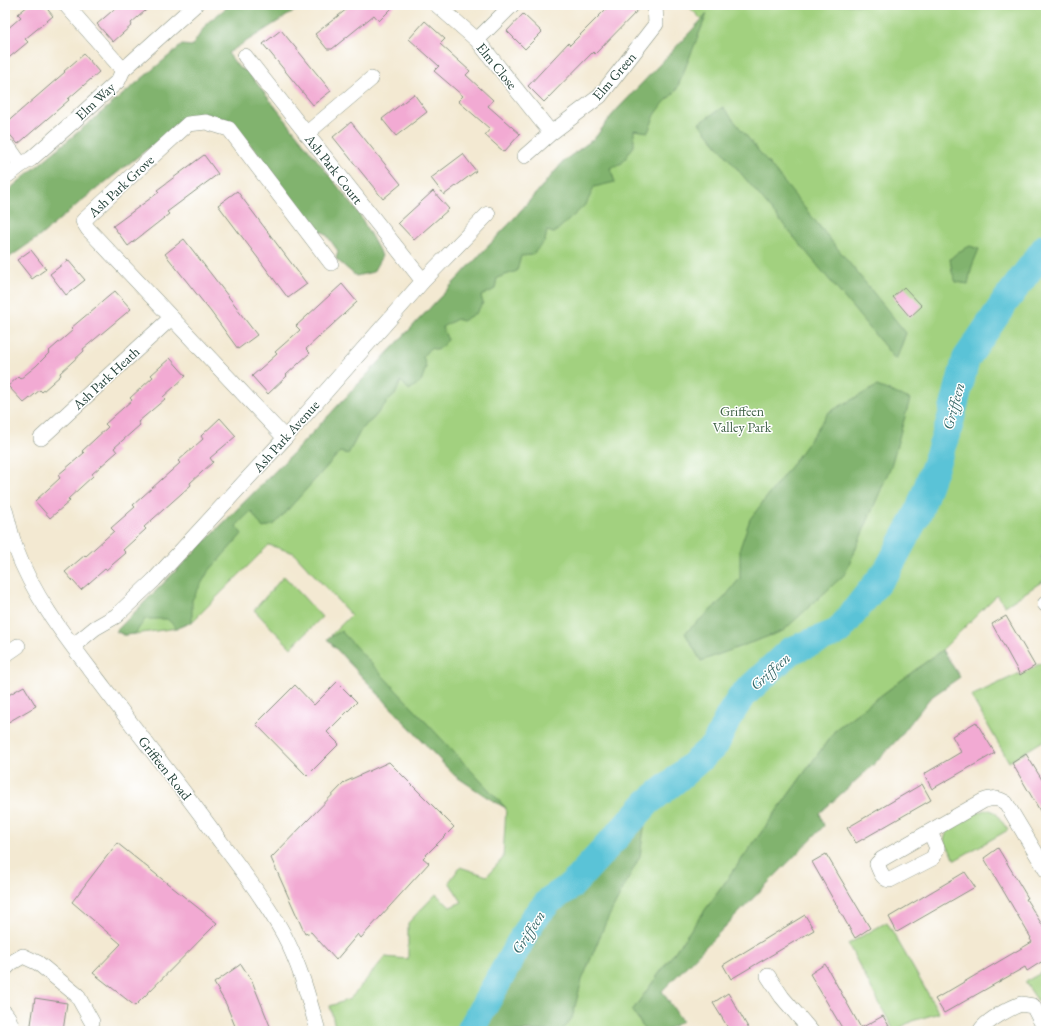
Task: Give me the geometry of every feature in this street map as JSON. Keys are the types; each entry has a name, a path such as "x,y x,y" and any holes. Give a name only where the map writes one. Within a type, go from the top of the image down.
{"street":[{"path":"66,5 123,70"},
{"name":"Elm Way","path":"8,175 21,165 31,160 118,81 123,70 195,5"},
{"name":"Elm Close","path":"437,5 477,40 551,134"},
{"path":"477,40 512,5"},
{"name":"Elm Green","path":"525,156 600,96 656,24 655,5"},
{"name":"Ash Park Court","path":"245,56 423,281"},
{"path":"306,134 371,79"},
{"name":"Ash Park Grove","path":"285,438 171,318 82,221 188,124 206,122 229,128 331,263"},
{"path":"9,148 21,165"},
{"name":"Ash Park Avenue","path":"73,646 95,628 116,616 154,580 285,438 423,281 488,214"},
{"name":"Ash Park Heath","path":"41,438 171,318"},
{"name":"Griffeen Road","path":"5,510 16,548 34,588 54,621 212,830 269,910 284,936 303,980 318,1031"},
{"path":"5,655 18,646"},
{"path":"930,832 983,801 993,798 1000,799 1006,803 1046,870"},
{"path":"5,969 10,963 23,956 38,963 77,995 92,1022"},
{"path":"768,976 782,997 811,1031"},
{"path":"980,1031 997,1016 1021,1004 1033,1006 1042,1028"},
{"path":"5,1013 11,1025 6,1031"}],"green space":[{"path":"230,5 304,5 228,53 239,68 247,71 358,212 382,256 373,272 356,276 336,259 338,251 325,233 315,229 232,121 207,114 187,118 80,202 40,236 7,259 5,254 5,193 182,45 192,46 207,23"},
{"name":"Griffeen Valley Park","path":"687,5 1046,5 1046,553 1041,557 1046,567 1046,579 1005,606 997,595 942,650 836,729 632,1011 646,1031 336,1031 330,1006 350,999 385,957 408,959 408,923 436,894 450,907 462,902 449,882 460,867 487,876 503,858 506,808 454,775 327,639 351,615 294,553 269,545 192,622 177,628 135,634 124,635 116,631 299,447 510,223 565,160 595,138 613,114 702,20"},
{"path":"707,14 676,91 663,104 655,115 648,132 634,130 634,146 622,163 610,168 615,182 594,187 587,203 582,208 554,233 547,231 545,241 532,255 521,256 517,271 497,278 495,289 481,296 483,303 476,313 462,321 457,319 442,327 448,340 438,350 430,348 423,356 426,367 421,382 409,390 401,381 395,395 373,419 362,428 348,454 340,452 275,524 263,528 251,511 236,526 242,534 208,572 192,600 192,622 177,628 167,619 145,619 135,634 124,635 116,631 299,447 510,223 565,160 595,138 613,114"},
{"path":"723,107 906,333 896,360 699,123"},
{"path":"970,246 979,249 972,266 968,284 956,282 952,272 950,259 958,252"},
{"path":"877,386 910,399 891,466 845,574 783,631 701,661 685,633 724,598 740,578 740,548 750,519 796,459 829,412"},
{"path":"284,576 322,617 291,648 254,610"},
{"path":"341,631 506,808 454,775 327,639"},
{"path":"942,650 960,677 930,698 898,739 873,765 820,813 824,826 662,991 682,1021 665,1031 646,1031 632,1011 836,729"},
{"path":"1046,661 1046,739 1009,762 971,696"},
{"path":"648,802 640,856 606,922 582,980 572,1018 562,1031 470,1031 533,919 550,900 571,886"},
{"path":"987,809 995,812 1008,830 955,860 944,840 948,828 971,815"},
{"path":"887,922 939,1013 912,1021 894,1031 848,944"},
{"path":"1046,970 1046,1009 1042,1007 1025,982"}],"building":[{"path":"29,5 44,5 53,16 25,39 28,42 5,61 5,31 21,17 18,14"},
{"path":"119,5 152,5 131,23 132,25 113,42 97,24"},
{"path":"352,5 395,5 379,21 374,15 332,49 327,49 315,34"},
{"path":"610,5 643,5 595,54 593,52 544,102 528,86 568,43 570,45"},
{"path":"523,14 542,32 525,49 507,31"},
{"path":"425,21 445,39 440,44 470,71 466,75 493,100 488,106 520,134 504,152 485,135 490,129 458,101 463,96 434,71 439,66 409,39"},
{"path":"281,30 331,91 313,105 263,44"},
{"path":"84,54 99,72 18,144 5,129 5,124"},
{"path":"414,94 427,112 396,136 382,119"},
{"path":"351,122 401,184 383,199 333,137"},
{"path":"463,154 476,171 444,195 431,178"},
{"path":"204,155 218,174 167,212 169,214 128,246 113,226 159,192 157,190"},
{"path":"237,191 307,284 288,298 218,205"},
{"path":"433,191 449,209 414,240 398,223"},
{"path":"184,239 257,335 238,349 165,254"},
{"path":"31,250 46,269 32,279 17,260"},
{"path":"68,260 85,280 66,295 50,274"},
{"path":"342,284 357,302 306,349 310,353 268,394 252,376 277,354 275,352 300,330 296,326"},
{"path":"904,287 922,306 910,317 893,297"},
{"path":"115,291 131,309 83,349 84,351 42,392 40,390 24,403 8,386 18,377 20,379 36,366 50,352 49,351 73,330 71,328"},
{"path":"170,358 186,376 163,397 165,399 138,422 140,425 114,448 117,452 92,474 93,476 68,499 70,501 50,518 35,501 60,478 58,475 84,453 82,451 108,427 105,424 132,400 130,398 153,377 151,375"},
{"path":"220,418 236,436 210,458 213,462 190,483 191,485 144,527 146,529 123,550 126,553 81,590 65,572 85,555 86,556 114,531 111,528 135,507 133,505 180,463 178,461 203,439 201,436"},
{"path":"1006,616 1035,666 1020,675 992,624"},
{"path":"337,682 357,702 327,732 339,744 307,776 256,724 295,685 314,705"},
{"path":"24,686 36,706 5,724 5,697"},
{"path":"976,722 995,753 932,789 924,774 961,752 952,736"},
{"path":"1026,754 1046,786 1046,821 1012,763"},
{"path":"389,762 454,827 423,858 429,863 361,938 358,934 336,960 311,932 305,934 271,858 345,782"},
{"path":"922,784 931,800 856,843 847,828"},
{"path":"117,843 217,923 135,1006 93,973 121,944 72,902"},
{"path":"998,848 1028,898 1026,899 1046,931 1046,959 1027,971 1025,967 944,1013 935,999 1032,942 984,858"},
{"path":"826,854 870,928 855,938 812,862"},
{"path":"965,872 975,887 897,932 889,917"},
{"path":"805,915 814,930 731,979 723,965"},
{"path":"241,964 252,981 272,1031 237,1031 226,1004 214,983"},
{"path":"825,964 861,1028 883,1016 892,1031 844,1031 810,974"},
{"path":"728,993 750,1031 730,1031 713,1003"},
{"path":"35,998 67,1003 63,1031 30,1031"}],"waterway":[{"name":"Griffeen","path":"470,1031 533,919 550,900 571,886 648,802 677,779 715,745 729,716 742,696 790,651 838,632 888,569 919,511 949,426 966,359 1007,299 1046,247"}]}
